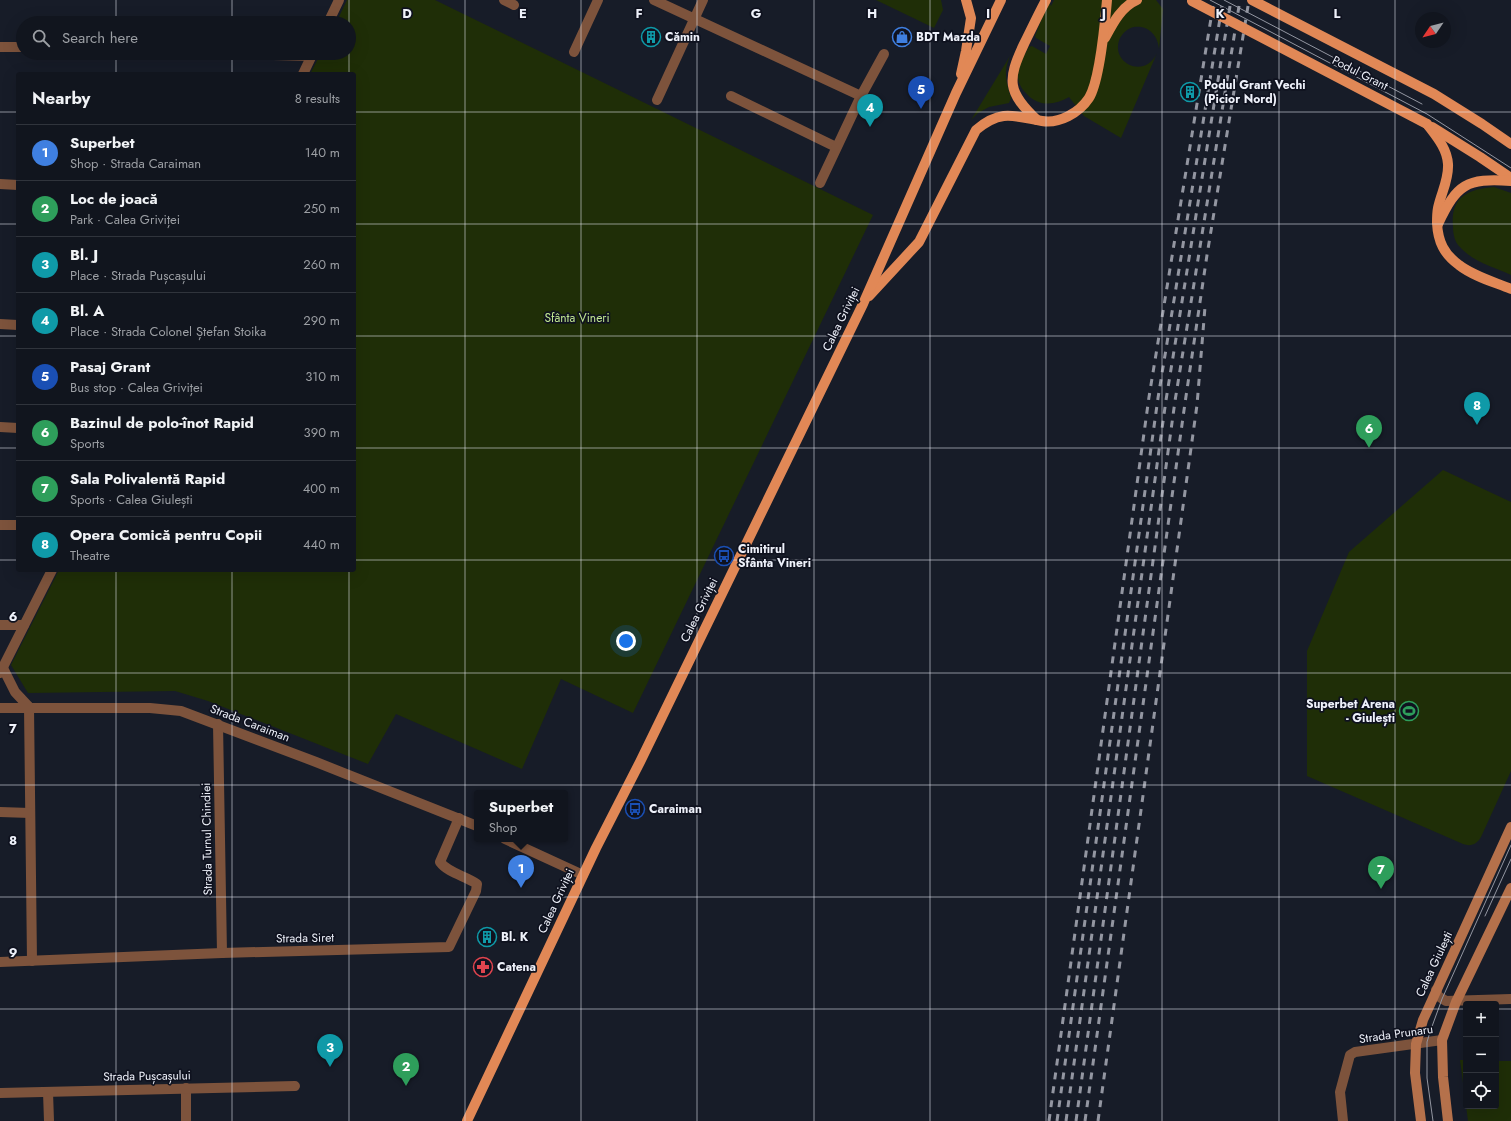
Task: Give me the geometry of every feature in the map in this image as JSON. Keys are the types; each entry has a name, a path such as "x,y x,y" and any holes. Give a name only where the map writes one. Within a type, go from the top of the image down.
{"main road":[{"path":"956,93 972,18 966,0"},
{"path":"992,20 996,0"},
{"name":"Calea Griviței","path":"467,1121 583,875 863,304 956,93 1001,0"},
{"path":"1038,120 1020,101 1013,86 1012,73 1046,0"},
{"path":"863,304 919,242 976,130 989,120 1007,115 1051,122 1061,120 1069,116 1088,99 1094,85 1102,43 1107,0"},
{"path":"1102,43 1122,11 1137,0"},
{"name":"Podul Grant","path":"1190,0 1427,124 1480,157 1511,180"},
{"name":"Podul Grant","path":"1252,0 1434,94 1511,144"},
{"path":"1427,124 1440,140 1448,164 1447,178 1437,209 1437,226 1442,248 1453,260 1471,271 1511,289"},
{"path":"1437,226 1448,203 1463,187 1475,182 1489,180 1511,180"},
{"name":"Calea Giulești","path":"1421,1121 1415,1073 1416,1044 1423,1020 1511,826"},
{"path":"1448,1121 1443,1077 1442,1040 1456,1002 1511,888"}],"street":[{"path":"331,16 339,0"},
{"path":"504,0 514,5"},
{"path":"574,52 598,0"},
{"path":"654,0 861,96"},
{"path":"657,100 703,0"},
{"path":"0,47 16,47"},
{"path":"820,183 861,96 884,54"},
{"path":"304,72 310,60"},
{"path":"730,96 836,147"},
{"path":"0,184 16,185"},
{"path":"0,324 16,325"},
{"path":"0,427 16,428"},
{"path":"0,525 16,525"},
{"path":"32,961 29,707 15,692 1,670 51,572"},
{"path":"0,625 24,625"},
{"name":"Strada Caraiman","path":"0,708 150,708 181,711 218,724 474,825"},
{"name":"Strada Turnul Chindiei","path":"218,724 222,953"},
{"path":"0,812 30,812"},
{"name":"Strada Siret","path":"0,962 222,953 449,947 476,891 477,884 443,866 440,862 459,818"},
{"path":"512,842 583,875"},
{"path":"1436,990 1438,996 1446,1001 1456,1002 1511,999"},
{"name":"Strada Prunaru","path":"1343,1121 1340,1092 1350,1055 1355,1052 1442,1040"},
{"name":"Strada Pușcașului","path":"0,1093 295,1086"},
{"path":"186,1088 186,1121"},
{"path":"48,1092 49,1121"}],"green space":[{"name":"Sfânta Vineri","path":"347,0 435,0 873,215 633,713 561,679 522,769 396,714 368,764 208,701 175,691 28,693 11,665 58,572 356,572 356,72 311,72 317,60 356,60 356,16 339,16"},
{"path":"876,0 941,0 943,10 934,28"},
{"path":"1054,0 1156,0 1163,9 1159,49 1155,36 1152,32 1144,28 1130,28 1120,38 1118,47 1119,55 1130,65 1137,67 1145,66 1152,61 1157,53 1121,138 1084,116 1069,97 1057,102 1046,104 1040,103 1030,97 1020,85 1018,76 1019,68 1029,47 1032,46 1046,54 1050,46 1035,36 1049,1 1051,6"},
{"path":"1010,56 1006,67 1007,82 1011,98 1009,103 989,107 978,113 971,120"},
{"path":"1494,187 1511,193 1511,275 1471,257 1458,245 1453,230 1454,208 1463,196 1476,190"},
{"name":"Superbet Arena - Giulești","path":"1443,470 1511,502 1511,771 1481,837 1476,843 1471,845 1463,844 1307,776 1307,651 1349,552"},
{"path":"1460,1060 1463,1060 1463,1083"},
{"path":"1499,1061 1511,1061 1511,1121 1468,1121 1466,1109 1499,1109"}],"tram line":[{"path":"1210,0 1427,114 1511,168"},
{"path":"1224,0 1422,104"},
{"path":"1433,1121 1427,1078 1427,1042 1442,999 1511,845"},
{"path":"1485,916 1511,859"}],"railway":[{"path":"1049,1121 1149,397 1214,0"},
{"path":"1057,1121 1158,398 1223,0"},
{"path":"1066,1121 1166,400 1231,0"},
{"path":"1076,1121 1175,401 1240,0"},
{"path":"1085,1121 1185,403 1207,255 1249,0"},
{"path":"1098,1121 1197,405 1205,307"}],"place":[{"name":"Cămin","path":"651,37"},
{"name":"BDT Mazda","path":"902,37"},
{"name":"Podul Grant Vechi (Picior Nord)","path":"1190,92"},
{"name":"Pasaj Grant","path":"921,109"},
{"name":"Bl. A","path":"870,127"},
{"name":"Opera Comică pentru Copii","path":"1477,425"},
{"name":"Bazinul de polo-înot Rapid","path":"1369,448"},
{"name":"Cimitirul Sfânta Vineri","path":"724,556"},
{"name":"Superbet Arena - Giulești","path":"1409,711"},
{"name":"Caraiman","path":"635,809"},
{"name":"Superbet","path":"521,888"},
{"name":"Sala Polivalentă Rapid","path":"1381,889"},
{"name":"Bl. K","path":"487,937"},
{"name":"Catena","path":"483,967"},
{"name":"Bl. J","path":"330,1067"},
{"name":"Loc de joacă","path":"406,1086"}]}
